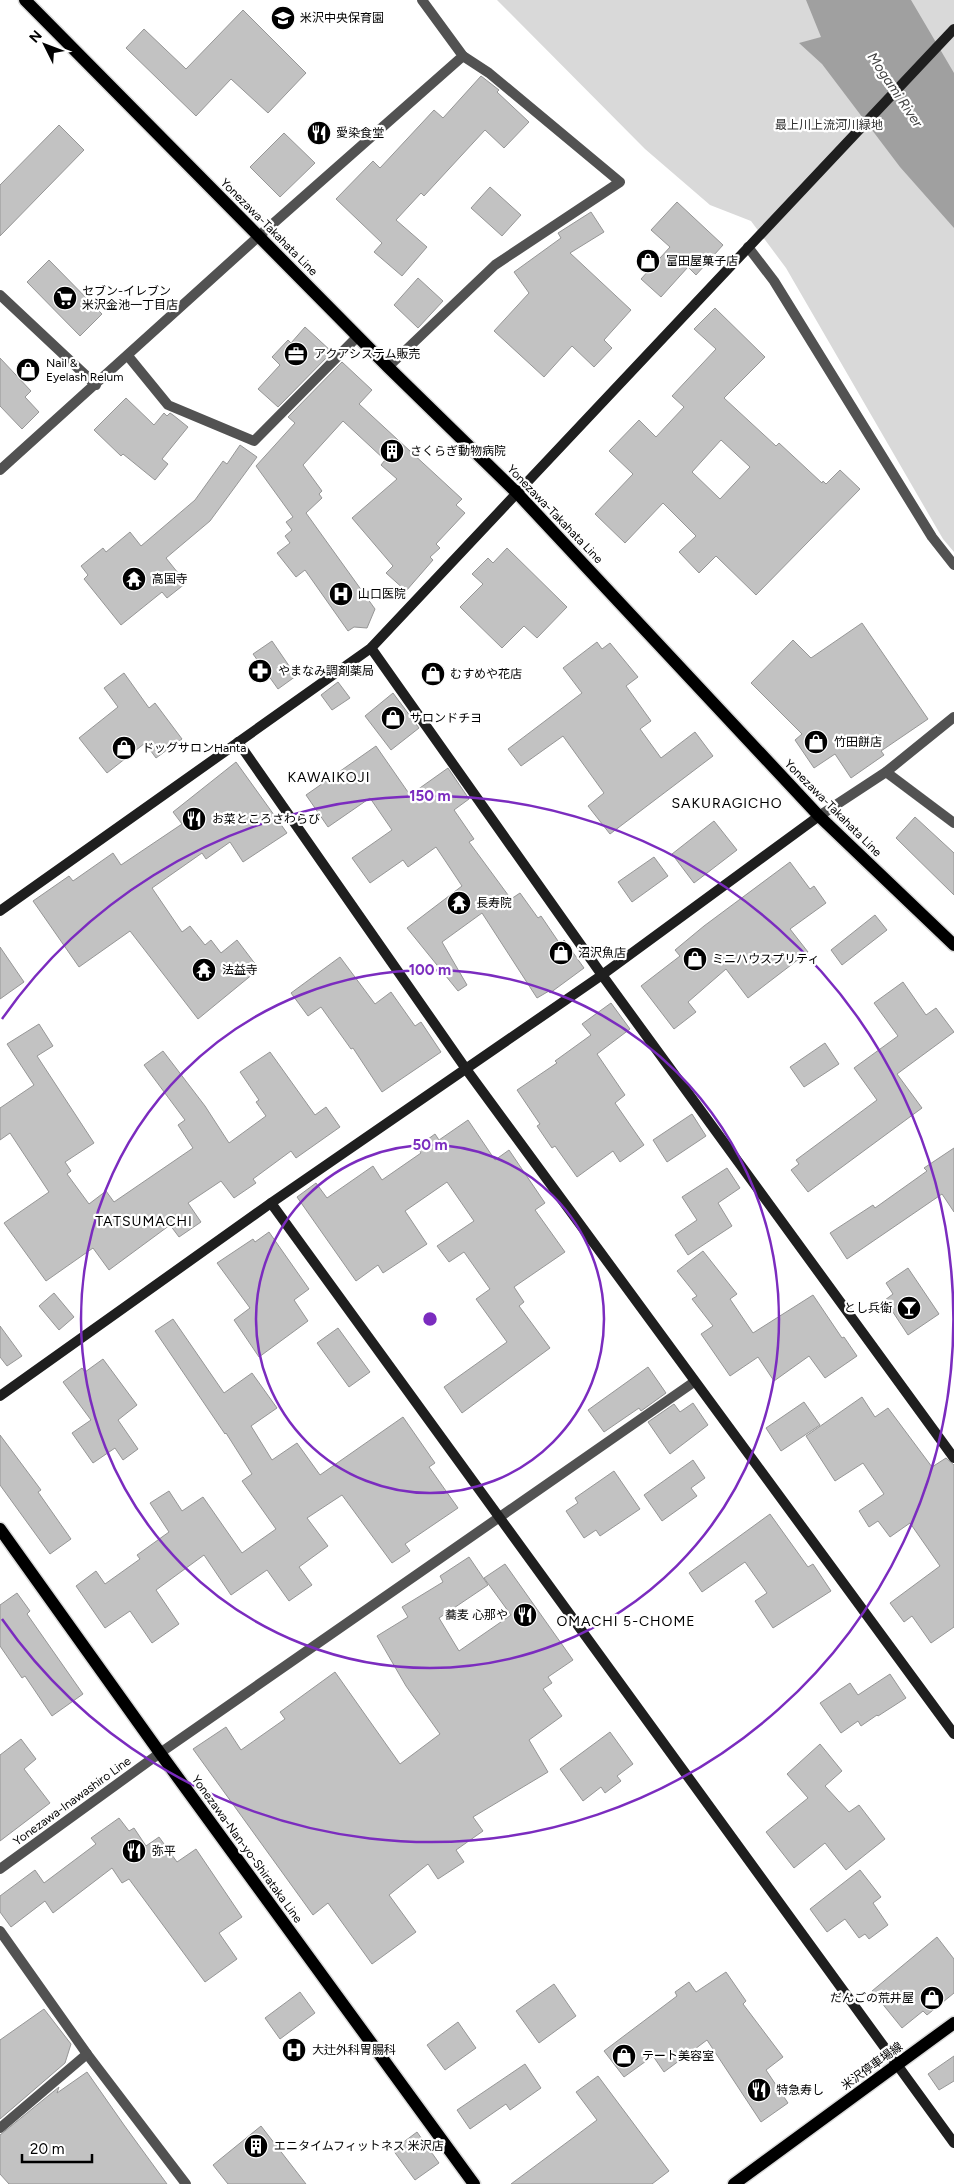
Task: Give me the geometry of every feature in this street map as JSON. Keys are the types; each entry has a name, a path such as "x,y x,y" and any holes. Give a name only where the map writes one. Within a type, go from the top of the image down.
{"main road":[{"name":"Yonezawa-Takahata Line","path":"25,0 388,367 517,493 819,816 954,945"},
{"name":"Yonezawa-Nan-yo-Shirataka Line","path":"0,1529 160,1753 474,2184"},
{"name":"米沢停車場線","path":"734,2184 954,2023"}],"street":[{"path":"388,367 495,265 620,182 489,73 463,56 422,0"},
{"path":"0,911 371,648 954,29"},
{"path":"0,470 259,236 463,56"},
{"path":"748,247 774,281 932,537 954,565"},
{"path":"0,295 96,385"},
{"path":"128,356 168,405 254,441 358,336"},
{"path":"371,648 602,975 954,1458"},
{"path":"0,1396 271,1203 602,975 819,816 886,772 954,717"},
{"path":"238,742 466,1069 954,1734"},
{"path":"886,772 954,823"},
{"path":"271,1203 501,1516 954,2144"},
{"name":"Yonezawa-Inawashiro Line","path":"0,1869 160,1753 694,1382"},
{"path":"1,1936 182,2183"},
{"path":"0,2128 87,2054"}],"green space":[{"name":"最上川上流河川緑地","path":"497,0 954,0 954,552 943,539 786,268 751,221 710,205 645,149"}],"water":[{"name":"Mogami River","path":"806,0 911,0 954,73 954,228 900,167 822,64 799,43 821,37"}],"building":[{"path":"243,10 306,73 268,113 231,79 196,116 126,48 144,29 186,69"},
{"path":"481,76 499,90 497,92 529,122 504,148 485,130 424,196 421,193 396,220 427,247 402,276 374,252 382,243 336,199 373,161 380,168 434,110 443,118"},
{"path":"59,125 84,150 0,236 0,185"},
{"path":"284,133 315,163 280,197 250,167"},
{"path":"490,187 521,215 502,236 471,208"},
{"path":"677,202 723,245 696,275 688,267 661,297 641,279 670,247 651,230"},
{"path":"591,212 604,232 570,253 631,310 604,340 612,348 594,367 572,346 544,377 494,331 529,293 514,272 561,238 558,233"},
{"name":"セブン-イレブン 米沢金池一丁目店","path":"49,260 102,314 80,336 27,282"},
{"path":"418,278 443,301 418,328 394,305"},
{"path":"715,308 765,357 724,398 776,446 779,443 822,483 823,481 826,484 840,470 860,489 756,595 716,556 699,573 679,552 696,536 663,503 625,543 595,514 633,474 609,451 639,420 656,437 684,407 672,396 716,349 694,329","holes":["721,440 750,467 720,499 692,472"]},
{"path":"305,327 332,352 278,407 258,389 280,365 272,357 288,340 291,343"},
{"path":"0,358 31,391 25,397 39,412 22,429 0,406"},
{"path":"342,362 372,390 359,404 462,499 456,505 465,513 436,544 440,548 430,557 433,560 406,591 386,573 393,566 352,518 397,479 381,465 385,460 343,421 303,465 322,491 319,494 322,498 306,513 375,609 367,628 354,627 348,631 305,570 296,577 277,553 290,543 285,536 292,530 286,522 293,517 256,466 295,423 288,417"},
{"path":"126,398 154,425 164,413 167,416 170,413 188,427 162,459 168,464 155,480 123,454 121,456 94,430"},
{"path":"240,445 257,457 210,521 166,558 186,583 167,598 162,592 121,625 84,579 88,575 81,566 103,548 106,552 130,532 141,546 195,500 223,461 227,464"},
{"path":"507,548 567,607 537,638 524,626 502,648 460,607 483,584 472,574 488,558 493,563"},
{"path":"862,623 928,719 881,751 884,755 851,778 835,754 814,768 795,740 802,734 751,683 793,640 811,658"},
{"path":"272,641 296,676 278,689 253,654"},
{"path":"597,642 602,649 610,643 638,677 626,686 651,721 640,729 661,758 695,732 713,756 610,834 588,806 604,793 563,736 521,766 508,749 582,693 563,668"},
{"path":"124,673 149,708 155,703 182,739 156,758 145,743 107,773 79,738 118,707 104,688"},
{"path":"338,682 350,698 332,710 321,695"},
{"path":"393,693 419,728 391,750 365,716"},
{"path":"376,746 410,795 448,768 469,799 454,810 474,839 469,842 511,899 520,893 538,918 541,916 560,944 564,940 584,968 550,993 549,991 537,998 482,913 442,942 467,985 458,991 407,928 462,886 436,847 408,867 403,860 370,883 352,858 392,830 370,798 328,827 306,795"},
{"path":"236,762 287,833 243,862 230,842 206,859 202,853 152,888 182,932 190,926 205,945 211,940 221,953 237,940 259,969 198,1019 130,931 79,967 33,901 69,876 73,881 113,853 121,865 182,824 173,812"},
{"path":"915,817 954,853 954,895 896,838"},
{"path":"714,821 737,850 694,883 672,854"},
{"path":"654,857 668,876 632,902 618,882"},
{"path":"790,862 810,889 814,886 826,903 790,929 808,952 748,998 726,969 688,1002 696,1012 674,1029 641,986 680,956 675,950"},
{"path":"875,915 887,930 842,965 831,950"},
{"path":"0,947 24,982 0,999"},
{"path":"340,957 375,1004 391,992 415,1026 421,1022 441,1052 382,1092 353,1048 351,1049 321,1007 308,1016 291,993"},
{"path":"903,982 926,1015 936,1008 954,1032 897,1074 922,1108 808,1192 791,1170 799,1164 796,1160 877,1100 854,1068 898,1036 874,1003"},
{"path":"611,1003 630,1029 597,1054 625,1095 615,1103 644,1145 620,1162 613,1151 577,1177 555,1146 552,1148 537,1126 540,1124 517,1090 557,1063 555,1061 591,1035 582,1024"},
{"path":"39,1024 53,1046 37,1056 94,1143 65,1162 71,1171 67,1174 89,1204 106,1191 114,1202 193,1148 178,1125 185,1120 144,1065 163,1051 205,1106 229,1143 266,1116 256,1102 259,1100 240,1072 270,1052 315,1115 326,1107 340,1127 296,1158 291,1151 253,1179 256,1183 234,1198 221,1181 188,1203 201,1222 179,1237 170,1225 109,1270 93,1248 46,1281 4,1223 49,1192 10,1133 0,1140 0,1108 34,1085 7,1044"},
{"path":"825,1043 839,1064 804,1087 790,1067"},
{"path":"692,1114 706,1136 667,1162 653,1140"},
{"path":"468,1120 495,1160 509,1150 545,1203 535,1210 565,1252 514,1287 524,1302 519,1306 550,1348 462,1413 444,1387 507,1342 476,1299 490,1289 464,1252 449,1262 437,1246 474,1221 447,1182 405,1211 427,1244 383,1273 378,1265 356,1281 297,1197 316,1183 327,1198 373,1166 382,1180 421,1153 417,1147 435,1134 439,1140"},
{"path":"954,1148 954,1212 942,1194 847,1259 830,1233 873,1205 875,1208 927,1171 924,1168"},
{"path":"727,1168 740,1188 718,1203 732,1226 688,1255 675,1235 697,1220 682,1197"},
{"path":"269,1232 309,1289 294,1300 308,1321 259,1357 234,1320 250,1308 217,1263 253,1239 255,1242"},
{"path":"703,1251 737,1294 730,1299 753,1333 813,1295 842,1338 844,1337 857,1356 825,1378 809,1356 774,1381 758,1357 730,1376 701,1334 713,1326 692,1299 697,1296 677,1271"},
{"path":"908,1268 939,1314 908,1335 885,1300 893,1294 886,1283"},
{"path":"54,1293 74,1317 59,1330 39,1306"},
{"path":"173,1319 224,1393 252,1373 277,1408 251,1426 272,1460 297,1443 320,1475 403,1417 435,1463 429,1467 458,1508 405,1544 410,1551 392,1563 342,1495 307,1518 328,1546 299,1567 312,1585 289,1601 267,1570 231,1595 204,1555 156,1590 179,1624 152,1643 130,1611 105,1628 76,1586 96,1571 105,1584 140,1559 137,1555 169,1532 150,1503 169,1491 182,1511 203,1497 242,1553 276,1529 242,1481 252,1474 155,1331"},
{"path":"0,1326 22,1356 7,1366 0,1357"},
{"path":"338,1328 370,1372 349,1387 317,1343"},
{"path":"103,1359 137,1405 118,1420 138,1449 123,1460 115,1448 93,1463 72,1433 91,1420 63,1382 82,1368 85,1372"},
{"path":"648,1367 666,1393 641,1411 639,1408 604,1432 588,1410"},
{"path":"862,1397 875,1417 888,1408 932,1467 946,1458 954,1465 954,1627 931,1643 912,1616 904,1622 890,1603 940,1566 910,1523 890,1537 878,1521 869,1527 859,1511 884,1494 863,1463 835,1481 806,1436"},
{"path":"804,1402 820,1425 781,1451 766,1428"},
{"path":"693,1403 708,1425 670,1454 648,1422 674,1404 680,1412"},
{"path":"0,1435 41,1490 38,1492 71,1539 50,1554 0,1485"},
{"path":"693,1460 705,1478 691,1488 697,1496 662,1521 644,1495"},
{"path":"614,1471 640,1509 600,1536 596,1530 584,1538 566,1511 578,1503 575,1498"},
{"path":"770,1514 808,1567 813,1564 831,1591 773,1628 755,1601 767,1593 745,1562 702,1592 689,1573"},
{"path":"469,1557 488,1585 439,1618 459,1651 511,1615 484,1578 505,1564 573,1660 548,1677 552,1683 543,1689 562,1716 529,1740 548,1772 473,1817 483,1831 456,1850 464,1862 438,1879 428,1864 389,1895 416,1932 372,1964 328,1903 313,1915 193,1749 226,1727 241,1750 285,1719 280,1712 335,1672 400,1764 440,1734 406,1686 377,1636 408,1617 402,1607 443,1582 440,1576"},
{"path":"17,1593 30,1611 27,1614 83,1694 52,1716 25,1676 22,1678 0,1646 0,1605"},
{"path":"890,1674 906,1698 861,1726 858,1721 841,1733 820,1703 850,1683 858,1695"},
{"path":"610,1732 633,1764 617,1776 621,1781 605,1793 601,1787 583,1801 560,1769"},
{"path":"21,1739 36,1759 24,1769 50,1803 0,1841 0,1755"},
{"path":"820,1744 842,1771 825,1786 849,1812 859,1805 885,1839 846,1870 825,1843 794,1868 766,1832 808,1798 787,1774"},
{"path":"119,1818 129,1831 134,1828 146,1846 159,1837 177,1862 196,1849 242,1917 219,1933 237,1959 205,1982 129,1879 122,1883 112,1868 53,1913 45,1901 11,1927 0,1912 0,1896 35,1870 44,1883 96,1844 91,1838"},
{"path":"860,1870 881,1897 873,1903 888,1925 869,1939 865,1934 859,1938 845,1919 827,1932 810,1909"},
{"path":"937,1937 954,1959 954,1993 927,2015 923,2011 902,2028 872,1991"},
{"path":"726,1972 746,2001 743,2004 783,2057 766,2070 788,2103 761,2122 707,2040 664,2072 653,2056 624,2077 604,2051 677,1996 675,1992 689,1982 696,1992"},
{"path":"554,1984 576,2016 539,2043 516,2011"},
{"path":"300,1992 315,2013 280,2039 265,2018"},
{"path":"44,2009 71,2044 65,2063 0,2119 0,2040"},
{"path":"458,2022 476,2048 445,2070 427,2045"},
{"path":"954,2056 954,2081 939,2090 928,2074"},
{"path":"525,2064 541,2088 510,2110 506,2104 470,2129 457,2110"},
{"path":"87,2072 167,2184 9,2184 0,2174 0,2135 59,2087 57,2093"},
{"path":"598,2076 669,2171 652,2184 511,2184 597,2120 576,2092"},
{"name":"エニタイムフィットネス 米沢店","path":"261,2126 306,2184 228,2184 213,2165"},
{"path":"417,2132 439,2163 415,2180 393,2150"}],"place":[{"name":"米沢中央保育園","path":"283,18"},
{"name":"愛染食堂","path":"319,133"},
{"name":"富田屋菓子店","path":"648,261"},
{"name":"セブン-イレブン 米沢金池一丁目店","path":"65,298"},
{"name":"アクアシステム販売","path":"296,354"},
{"name":"Nail & Eyelash Relum","path":"28,370"},
{"name":"さくらぎ動物病院","path":"392,451"},
{"name":"高国寺","path":"134,579"},
{"name":"山口医院","path":"341,594"},
{"name":"やまなみ調剤薬局","path":"260,671"},
{"name":"むすめや花店","path":"433,674"},
{"name":"サロンドチヨ","path":"393,718"},
{"name":"竹田餅店","path":"816,742"},
{"name":"ドッグサロンHanta","path":"124,748"},
{"name":"お菜ところさわらび","path":"194,819"},
{"name":"長寿院","path":"459,903"},
{"name":"沼沢魚店","path":"561,953"},
{"name":"ミニハウスプリティ","path":"695,959"},
{"name":"法益寺","path":"204,970"},
{"name":"とし兵衛","path":"909,1308"},
{"name":"蕎麦 心那や","path":"525,1615"},
{"name":"弥平","path":"134,1851"},
{"name":"だんごの荒井屋","path":"932,1998"},
{"name":"大辻外科胃腸科","path":"294,2050"},
{"name":"テート美容室","path":"624,2056"},
{"name":"特急寿し","path":"759,2090"},
{"name":"エニタイムフィットネス 米沢店","path":"256,2146"}],"district":[{"name":"KAWAIKOJI","path":"329,777"},
{"name":"SAKURAGICHO","path":"727,803"},
{"name":"TATSUMACHI","path":"144,1221"},
{"name":"OMACHI 5-CHOME","path":"626,1621"}]}
